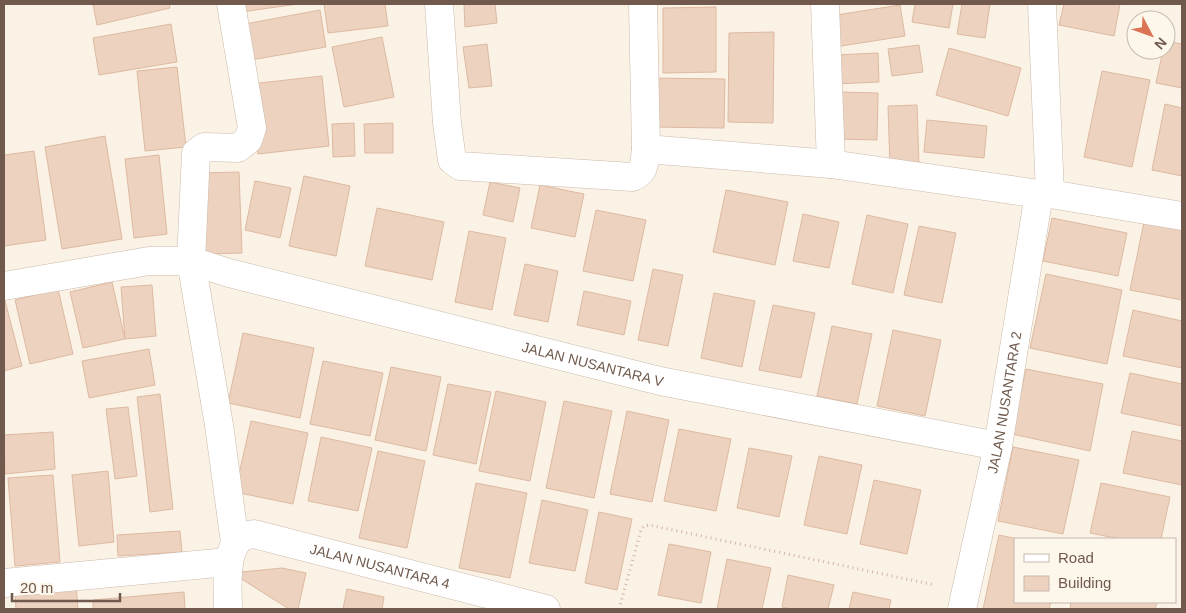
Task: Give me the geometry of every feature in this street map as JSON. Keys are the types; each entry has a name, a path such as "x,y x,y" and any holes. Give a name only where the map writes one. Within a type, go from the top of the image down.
{"street":[{"path":"228,609 232,552 219,425 191,261 196,154 204,146 238,148 248,140 252,128 231,4"},
{"path":"439,4 446,123 452,160 460,166 632,176 640,174 643,169 646,149 643,4"},
{"path":"825,4 831,164"},
{"name":"JALAN NUSANTARA 2","path":"964,600 998,446 1044,194 1042,4"},
{"path":"646,149 831,164 1044,194 1182,216"},
{"name":"JALAN NUSANTARA V","path":"4,286 149,261 191,261 229,273 660,381 998,446"},
{"name":"JALAN NUSANTARA 4","path":"4,583 232,552 244,536 254,534 546,609"}],"path":[{"path":"619,609 641,530 644,526 649,525 964,600"}],"building":[{"path":"93,4 169,4 170,8 97,25"},
{"path":"233,4 298,4 234,13"},
{"path":"324,4 385,4 388,26 328,33"},
{"path":"464,4 495,4 497,23 465,27"},
{"path":"915,4 953,4 949,28 912,22"},
{"path":"962,4 990,4 985,38 957,34"},
{"path":"1064,4 1120,4 1114,36 1059,25"},
{"path":"900,5 905,36 835,47 830,16"},
{"path":"716,7 716,72 663,73 663,8"},
{"path":"320,10 326,47 251,60 245,24"},
{"path":"171,24 177,62 99,75 93,38"},
{"path":"774,32 773,123 728,122 729,33"},
{"path":"382,37 394,97 344,107 332,47"},
{"path":"1176,43 1182,44 1182,88 1156,83 1161,60 1176,60"},
{"path":"487,44 492,86 469,88 463,47"},
{"path":"919,45 923,72 892,76 888,49"},
{"path":"949,48 1021,68 1008,116 936,95"},
{"path":"878,53 879,82 835,84 834,55"},
{"path":"177,67 186,147 145,151 137,71"},
{"path":"1102,71 1150,80 1132,167 1084,157"},
{"path":"322,76 329,146 258,154 251,84"},
{"path":"651,78 725,79 724,128 650,127"},
{"path":"839,92 878,93 877,140 838,139"},
{"path":"1165,104 1182,108 1182,176 1152,170"},
{"path":"917,105 919,166 890,167 888,106"},
{"path":"927,120 987,126 984,158 924,152"},
{"path":"354,123 355,156 333,157 332,124"},
{"path":"393,123 393,153 365,153 364,124"},
{"path":"105,136 122,239 62,249 45,147"},
{"path":"34,151 46,240 4,246 4,155"},
{"path":"159,155 167,234 134,238 125,159"},
{"path":"239,172 242,253 205,254 203,173"},
{"path":"304,176 350,186 336,256 289,246"},
{"path":"255,181 291,188 280,238 245,230"},
{"path":"490,182 520,188 513,222 483,215"},
{"path":"540,185 584,194 575,237 531,228"},
{"path":"726,190 788,202 775,265 713,252"},
{"path":"377,208 444,222 432,280 365,266"},
{"path":"596,210 646,220 633,281 583,271"},
{"path":"803,214 839,222 829,268 793,261"},
{"path":"867,215 908,224 893,293 852,284"},
{"path":"1052,218 1127,233 1118,276 1043,261"},
{"path":"1144,222 1182,230 1182,300 1130,290"},
{"path":"919,226 956,233 942,303 904,295"},
{"path":"469,231 506,238 492,310 455,302"},
{"path":"525,264 558,271 548,322 514,315"},
{"path":"653,269 683,275 668,346 638,340"},
{"path":"1046,274 1122,290 1107,364 1030,348"},
{"path":"112,282 125,339 83,348 70,292"},
{"path":"152,285 156,336 125,339 121,287"},
{"path":"58,289 73,354 30,364 15,300"},
{"path":"584,291 631,301 624,335 577,325"},
{"path":"714,293 755,301 742,367 701,358"},
{"path":"4,297 22,366 4,371"},
{"path":"773,305 815,313 801,378 759,370"},
{"path":"1133,310 1182,321 1182,368 1123,356"},
{"path":"832,326 872,334 857,404 817,396"},
{"path":"893,330 941,340 925,416 877,406"},
{"path":"243,333 314,348 300,418 228,403"},
{"path":"149,349 155,385 89,398 82,361"},
{"path":"323,361 383,373 370,436 310,424"},
{"path":"391,367 441,377 426,451 375,440"},
{"path":"1026,369 1103,384 1090,451 1012,434"},
{"path":"1130,373 1182,384 1182,426 1121,413"},
{"path":"448,384 491,392 476,464 433,455"},
{"path":"496,391 546,402 530,481 479,471"},
{"path":"160,394 173,509 150,512 137,397"},
{"path":"564,401 612,411 594,498 546,488"},
{"path":"128,407 137,476 115,479 106,409"},
{"path":"627,411 669,420 652,502 610,494"},
{"path":"251,421 308,433 293,504 235,492"},
{"path":"679,429 731,439 716,511 664,501"},
{"path":"1132,431 1182,441 1182,485 1123,473"},
{"path":"53,432 55,469 5,474 4,435"},
{"path":"321,437 372,448 358,511 308,501"},
{"path":"1013,447 1079,460 1063,534 998,521"},
{"path":"749,448 792,456 779,517 737,508"},
{"path":"378,451 425,461 407,548 359,538"},
{"path":"819,456 862,465 847,534 804,525"},
{"path":"108,471 114,542 79,546 72,475"},
{"path":"53,475 60,562 15,566 8,478"},
{"path":"874,480 921,490 907,554 860,544"},
{"path":"476,483 527,493 510,578 459,568"},
{"path":"1101,483 1170,497 1161,538 1115,538 1090,533"},
{"path":"542,500 588,510 575,571 529,563"},
{"path":"599,512 632,519 617,590 585,583"},
{"path":"180,531 182,552 118,556 117,535"},
{"path":"999,535 1014,538 1014,603 1051,603 1049,609 983,609"},
{"path":"669,544 711,552 701,603 658,595"},
{"path":"727,559 771,568 762,609 717,609"},
{"path":"282,568 306,573 298,609 289,609 232,573"},
{"path":"788,575 834,585 828,609 792,609 782,607"},
{"path":"76,585 78,609 16,609 15,591"},
{"path":"347,589 384,597 382,609 343,609"},
{"path":"184,592 185,609 93,609 93,600"},
{"path":"853,592 891,600 889,609 849,609"},
{"path":"1071,603 1157,603 1155,609 1070,609"}]}
